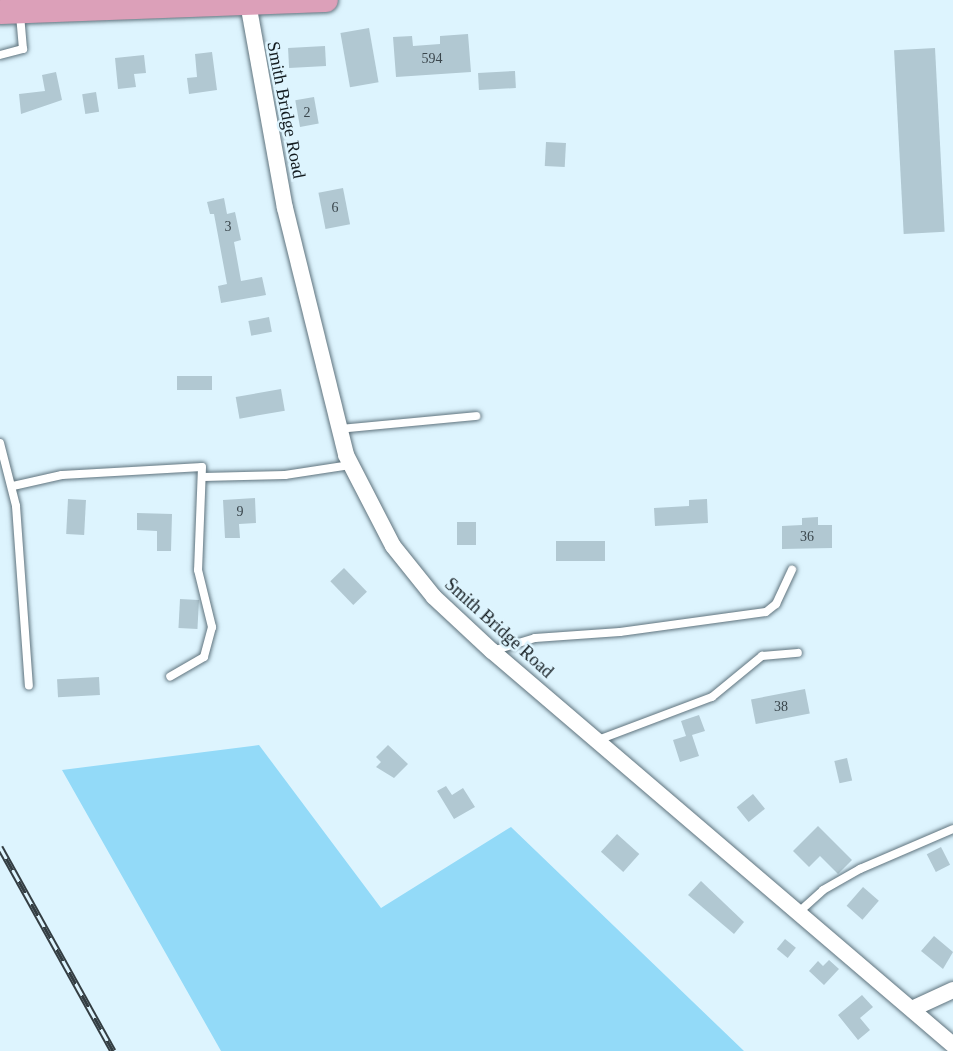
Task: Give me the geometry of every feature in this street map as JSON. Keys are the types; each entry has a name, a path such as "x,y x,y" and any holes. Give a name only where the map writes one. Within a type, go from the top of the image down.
{"main road":[{"path":"10,12 327,0"}],"street":[{"name":"Smith Bridge Road","path":"248,3 285,208 339,429 350,465 393,546 434,597 492,650 914,1008 953,1045"},
{"path":"914,1008 953,990"}],"lane":[{"path":"0,55 23,49 10,12"},
{"path":"339,429 476,416"},
{"path":"0,443 13,486 29,685"},
{"path":"203,477 285,475 350,465"},
{"path":"13,486 62,475 123,469 202,467 198,570 212,627 204,657 170,677"},
{"path":"492,650 535,638 620,632 766,612 775,604 792,570"},
{"path":"598,740 712,697 762,656 798,653"},
{"path":"800,911 823,890 860,869 953,829"}],"shaded area":[{"path":"259,745 381,908 511,827 744,1051 221,1051 62,770"}],"building":[{"path":"369,28 379,82 350,87 340,33"},
{"path":"468,34 471,72 396,77 393,37 412,36 413,46 440,44 440,36"},
{"path":"325,46 326,66 289,68 288,48"},
{"path":"935,48 945,232 904,234 894,50"},
{"path":"212,52 217,90 189,94 187,78 197,77 195,54"},
{"path":"144,55 146,73 134,74 136,87 118,89 115,58"},
{"path":"515,71 516,88 479,90 478,73"},
{"path":"56,72 62,100 21,114 19,94 45,91 42,75"},
{"path":"96,92 99,112 85,114 82,94"},
{"path":"314,97 319,124 300,127 295,100"},
{"path":"546,142 566,143 565,167 545,166"},
{"path":"343,188 350,224 326,229 318,193"},
{"path":"224,198 227,214 235,212 241,240 234,242 241,281 262,277 266,295 221,303 218,286 227,284 214,214 210,214 207,202"},
{"path":"269,317 272,332 251,336 248,321"},
{"path":"177,376 212,376 212,390 177,390"},
{"path":"281,389 285,411 240,419 236,397"},
{"path":"255,498 256,523 239,524 240,538 225,538 223,500"},
{"path":"68,499 86,500 84,535 66,534"},
{"path":"707,499 708,523 655,526 654,508 689,506 689,500"},
{"path":"137,513 172,514 171,551 157,551 157,531 137,530"},
{"path":"818,517 818,525 832,525 832,548 782,549 782,526 802,525 802,518"},
{"path":"457,522 476,522 476,545 457,545"},
{"path":"556,541 605,541 605,561 556,561"},
{"path":"344,568 367,592 353,605 330,581"},
{"path":"180,599 199,600 197,629 178,628"},
{"path":"99,677 100,695 58,697 57,679"},
{"path":"805,689 810,714 756,724 751,699"},
{"path":"699,715 705,731 692,735 699,756 680,762 673,740 686,736 681,721"},
{"path":"388,745 408,764 394,778 376,767 381,762 376,757"},
{"path":"847,758 852,780 840,783 834,761"},
{"path":"446,786 452,795 463,788 475,807 454,819 437,791"},
{"path":"753,794 765,809 749,822 737,807"},
{"path":"818,826 852,860 838,874 820,856 809,867 793,851"},
{"path":"617,834 639,854 623,872 601,852"},
{"path":"941,847 950,865 936,872 927,854"},
{"path":"701,881 744,922 734,934 688,895"},
{"path":"863,887 879,901 862,920 847,906"},
{"path":"934,936 953,952 943,969 921,951"},
{"path":"785,939 796,948 788,958 777,949"},
{"path":"829,960 839,969 824,985 809,971 818,961 823,966"},
{"path":"862,995 873,1007 860,1018 870,1030 858,1040 838,1015"}],"railway":[{"path":"0,847 113,1051"}]}
